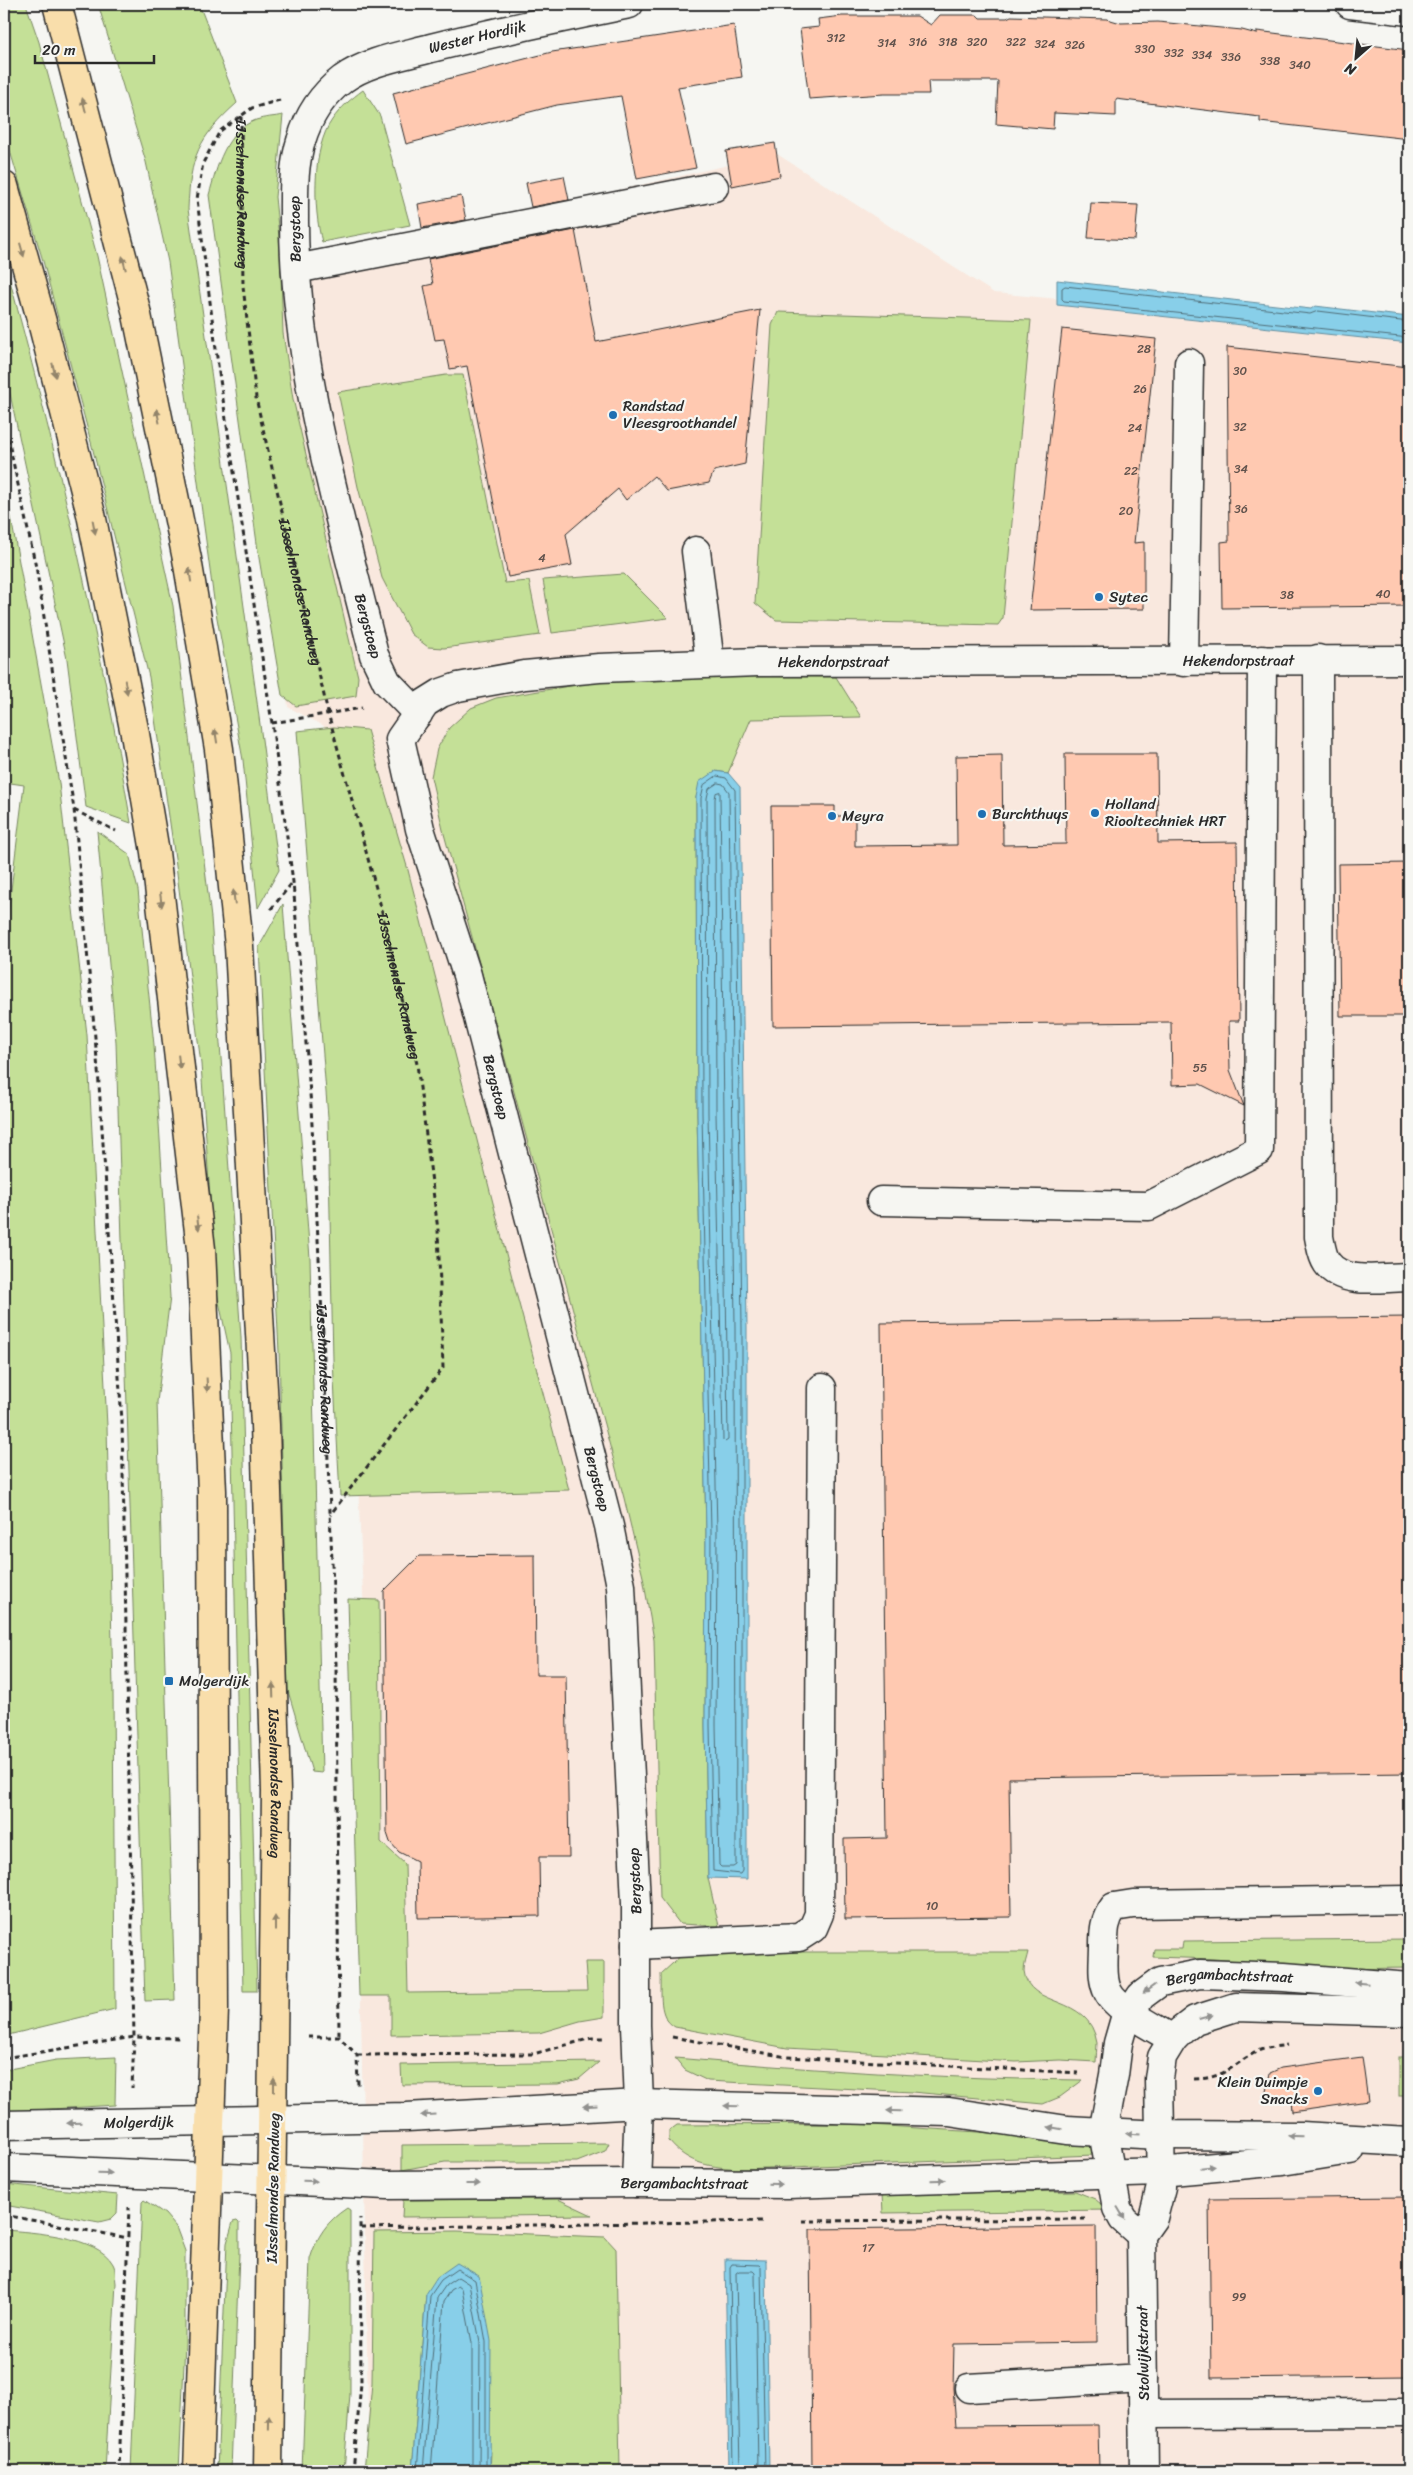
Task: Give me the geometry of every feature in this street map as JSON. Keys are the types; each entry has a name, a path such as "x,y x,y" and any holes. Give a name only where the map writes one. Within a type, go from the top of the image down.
{"main road":[{"name":"IJsselmondse Randweg","path":"57,4 136,310 187,559 219,749 236,916 265,1425 276,1791 274,2119 268,2471"},
{"path":"4,186 42,322 91,514 135,734 155,852 201,1249 212,1491 214,2009 198,2471"}],"street":[{"name":"Wester Hordijk","path":"385,60 497,31 629,4"},
{"path":"1350,4 1409,11"},
{"name":"Bergstoep","path":"385,60 360,69 329,91 317,104 301,141 294,172 296,269 310,382 374,655 387,682 418,714 400,739 420,829 467,975 609,1526 622,1586 636,1893 636,2037 639,2104 636,2183"},
{"path":"296,269 714,188"},
{"path":"1184,662 1189,363"},
{"path":"696,551 710,664"},
{"path":"1318,659 1319,1237 1327,1264 1343,1276 1360,1278 1409,1277"},
{"name":"Hekendorpstraat","path":"418,714 425,703 441,693 458,687 525,675 599,668 710,664 1184,662 1318,659 1409,660"},
{"path":"881,1201 1149,1206 1259,1150 1262,660"},
{"path":"636,1946 799,1937 813,1928 819,1914 822,1388"},
{"path":"1173,2040 1130,2012 1108,1993 1105,1982 1104,1926 1107,1916 1114,1907 1133,1904 1409,1900"},
{"name":"Bergambachtstraat","path":"1103,2132 1118,2043 1130,2012 1141,1996 1160,1982 1200,1974 1284,1977 1409,1987"},
{"name":"Bergambachtstraat","path":"1160,2172 1159,2080 1162,2057 1173,2040 1195,2020 1236,2007 1409,2012"},
{"name":"Bergambachtstraat","path":"274,2119 407,2117 639,2104 949,2112 1068,2130 1160,2135 1301,2136 1403,2142"},
{"name":"Molgerdijk","path":"4,2125 274,2119"},
{"name":"Stolwijkstraat","path":"1103,2132 1109,2174 1117,2208 1132,2227 1143,2378 1144,2471"},
{"name":"Bergambachtstraat","path":"209,2177 387,2185 788,2184 1160,2172 1282,2160 1403,2142"},
{"path":"4,2168 209,2177"},
{"path":"1132,2227 1152,2218 1162,2187 1160,2172"},
{"path":"969,2388 1143,2378"},
{"path":"1144,2414 1409,2412"}],"path":[{"name":"IJsselmondse Randweg","path":"330,1515 443,1368 438,1230 417,1064 379,899 328,713 256,398 243,286 242,115 220,131 203,163 197,199 219,373 272,723 293,882 310,1106 336,1664 339,2037"},
{"path":"4,420 37,572 72,800 98,1070 122,1421 134,2037 4,2058"},
{"path":"272,723 356,707 365,708"},
{"path":"357,2055 533,2054 592,2038 680,2038 787,2057 1114,2075"},
{"path":"1159,2080 1211,2079 1225,2074 1258,2050 1294,2044"},
{"path":"4,2215 128,2238 119,2471"},
{"path":"361,2228 766,2221"},
{"path":"796,2221 1132,2227"},
{"path":"353,2471 360,2383"}],"shaded area":[{"path":"777,154 994,293 1409,331 1409,2471 369,2471 361,2009 365,1639 324,726 288,707 240,276"}],"green space":[{"path":"4,4 26,4 39,42 97,256 173,606 211,918 241,1337 257,1991 243,1991 230,1353 216,1288 201,1064 176,865 149,677 92,446 43,261 4,131"},
{"path":"98,4 199,4 237,103 213,127 199,150 191,175 188,209 279,870 258,908 243,760 215,607 168,262 146,162"},
{"path":"363,90 380,116 410,225 322,242 316,196 316,179 321,146 325,132 335,115"},
{"path":"283,115 275,197 280,247 283,333 293,399 358,677 356,696 296,706 282,695 259,558 209,195 219,162 237,132 245,125 256,120"},
{"path":"4,259 75,539 105,680 131,823 86,807 67,659 4,366"},
{"path":"778,312 1031,320 1003,618 998,625 776,620 755,603 772,325"},
{"path":"446,375 463,375 505,583 529,581 540,635 444,648 428,647 411,634 382,578 358,487 338,392"},
{"path":"4,479 59,783 87,1035 107,1426 113,1689 115,2009 4,2036 4,946 24,785 4,782"},
{"path":"624,574 668,618 552,633 543,580"},
{"path":"631,676 836,677 861,717 751,719 728,773 715,771 696,797 697,1114 706,1532 705,1725 708,1878 719,1926 680,1924 660,1898 654,1640 643,1577 624,1498 443,830 431,777 437,749 449,728 471,708 496,698"},
{"path":"334,727 367,730 408,870 515,1289 569,1490 340,1496 333,1360 328,1117 297,731"},
{"path":"97,831 129,854 138,890 154,1045 170,1297 157,1402 175,2000 145,2001 116,1042"},
{"path":"283,904 310,1258 322,1773 312,1772 288,1691 279,1352 259,947"},
{"path":"348,1599 379,1600 381,1842 405,1864 408,1993 587,1991 585,1962 604,1962 604,2017 580,2021 539,2033 391,2035 391,1996 359,1996"},
{"path":"1409,1939 1409,1968 1335,1969 1214,1959 1153,1957 1154,1949 1182,1949 1183,1941"},
{"path":"685,1952 1028,1952 1024,1971 1028,1983 1036,1992 1071,2008 1083,2016 1092,2027 1097,2043 1096,2062 1060,2060 1016,2062 787,2048 675,2027 669,2023 663,2011 661,1974"},
{"path":"116,2057 115,2105 4,2112 4,2070 56,2060"},
{"path":"1399,2057 1409,2057 1409,2096 1399,2096"},
{"path":"675,2058 879,2073 1083,2080 1060,2097 1043,2104 912,2092 708,2081 685,2070"},
{"path":"599,2062 579,2079 558,2084 402,2085 401,2065"},
{"path":"857,2124 1082,2139 1094,2141 1094,2155 741,2169 710,2166 692,2160 676,2149 669,2141 669,2131 677,2125"},
{"path":"609,2143 605,2151 577,2162 445,2162 402,2170 402,2145"},
{"path":"4,2184 118,2195 117,2213 111,2219 99,2222 4,2205"},
{"path":"1075,2191 1095,2199 1108,2210 883,2213 882,2194"},
{"path":"558,2199 592,2215 402,2217 403,2200"},
{"path":"144,2200 165,2214 176,2227 185,2251 185,2343 179,2471 131,2471 142,2202"},
{"path":"347,2208 350,2210 350,2394 344,2471 302,2471 310,2259 316,2243 328,2224"},
{"path":"237,2221 239,2223 239,2253 231,2471 217,2471 227,2243 233,2222"},
{"path":"4,2230 47,2234 79,2241 94,2247 105,2255 114,2266 116,2283 105,2471 4,2471"},
{"path":"457,2231 605,2237 616,2249 620,2471 490,2471 491,2452 426,2294 412,2471 364,2471 372,2383 374,2232"}],"water":[{"path":"1057,280 1311,309 1315,306 1409,317 1409,343 1057,305"},
{"path":"715,771 728,773 740,787 747,1328 747,1879 708,1878 705,1725 706,1532 697,1114 696,797 699,782"},
{"path":"725,2259 766,2260 769,2471 729,2471"},
{"path":"457,2263 479,2276 491,2341 490,2471 412,2471 426,2294 437,2277"}],"building":[{"path":"940,15 977,15 980,18 1007,18 1011,16 1107,19 1121,23 1158,22 1242,30 1257,34 1257,31 1409,50 1409,139 1260,122 1260,117 1116,99 1116,116 1054,113 1053,129 996,124 998,81 928,81 929,94 884,94 809,99 800,29 819,27 818,19 842,16 917,16 931,25"},
{"path":"734,25 742,77 678,87 696,168 637,179 621,96 557,105 406,144 393,93 552,52"},
{"path":"775,143 780,176 732,186 726,151"},
{"path":"564,176 569,200 531,207 526,183"},
{"path":"461,196 466,220 422,228 418,204"},
{"path":"1091,203 1138,205 1135,240 1088,238"},
{"name":"Randstad Vleesgroothandel","path":"575,230 596,342 760,310 745,464 714,471 709,483 667,491 654,476 626,500 618,489 566,534 572,565 508,577 467,366 450,369 444,339 435,340 424,286 433,284 428,259"},
{"path":"1062,329 1156,339 1134,543 1144,542 1144,609 1030,610"},
{"path":"1227,347 1409,367 1409,606 1222,608 1221,542 1229,541"},
{"path":"1065,754 1157,754 1158,843 1237,842 1239,1021 1229,1021 1230,1070 1244,1106 1200,1084 1172,1085 1171,1022 773,1026 771,806 835,806 835,816 855,816 855,846 957,845 956,756 1002,755 1003,845 1066,844"},
{"path":"1409,863 1409,1016 1340,1016 1338,864"},
{"path":"1409,1317 1409,1773 1009,1778 1011,1917 845,1919 844,1839 887,1838 881,1323"},
{"path":"535,1555 536,1675 566,1675 569,1857 539,1857 540,1916 418,1918 417,1861 399,1852 390,1842 387,1833 384,1591 419,1556"},
{"name":"Klein Duimpje Snacks","path":"1362,2057 1368,2101 1292,2112 1291,2098 1264,2101 1270,2073 1281,2068"},
{"path":"1409,2197 1409,2376 1211,2378 1209,2199"},
{"path":"1096,2226 1097,2342 954,2344 953,2388 956,2426 1098,2425 1099,2471 812,2471 810,2229"}],"place":[{"name":"Randstad Vleesgroothandel","path":"613,415"},
{"name":"Sytec","path":"1099,597"},
{"name":"Holland Riooltechniek HRT","path":"1095,813"},
{"name":"Burchthuys","path":"982,814"},
{"name":"Meyra","path":"832,816"},
{"name":"Molgerdijk","path":"169,1681"},
{"name":"Klein Duimpje Snacks","path":"1318,2091"}]}
